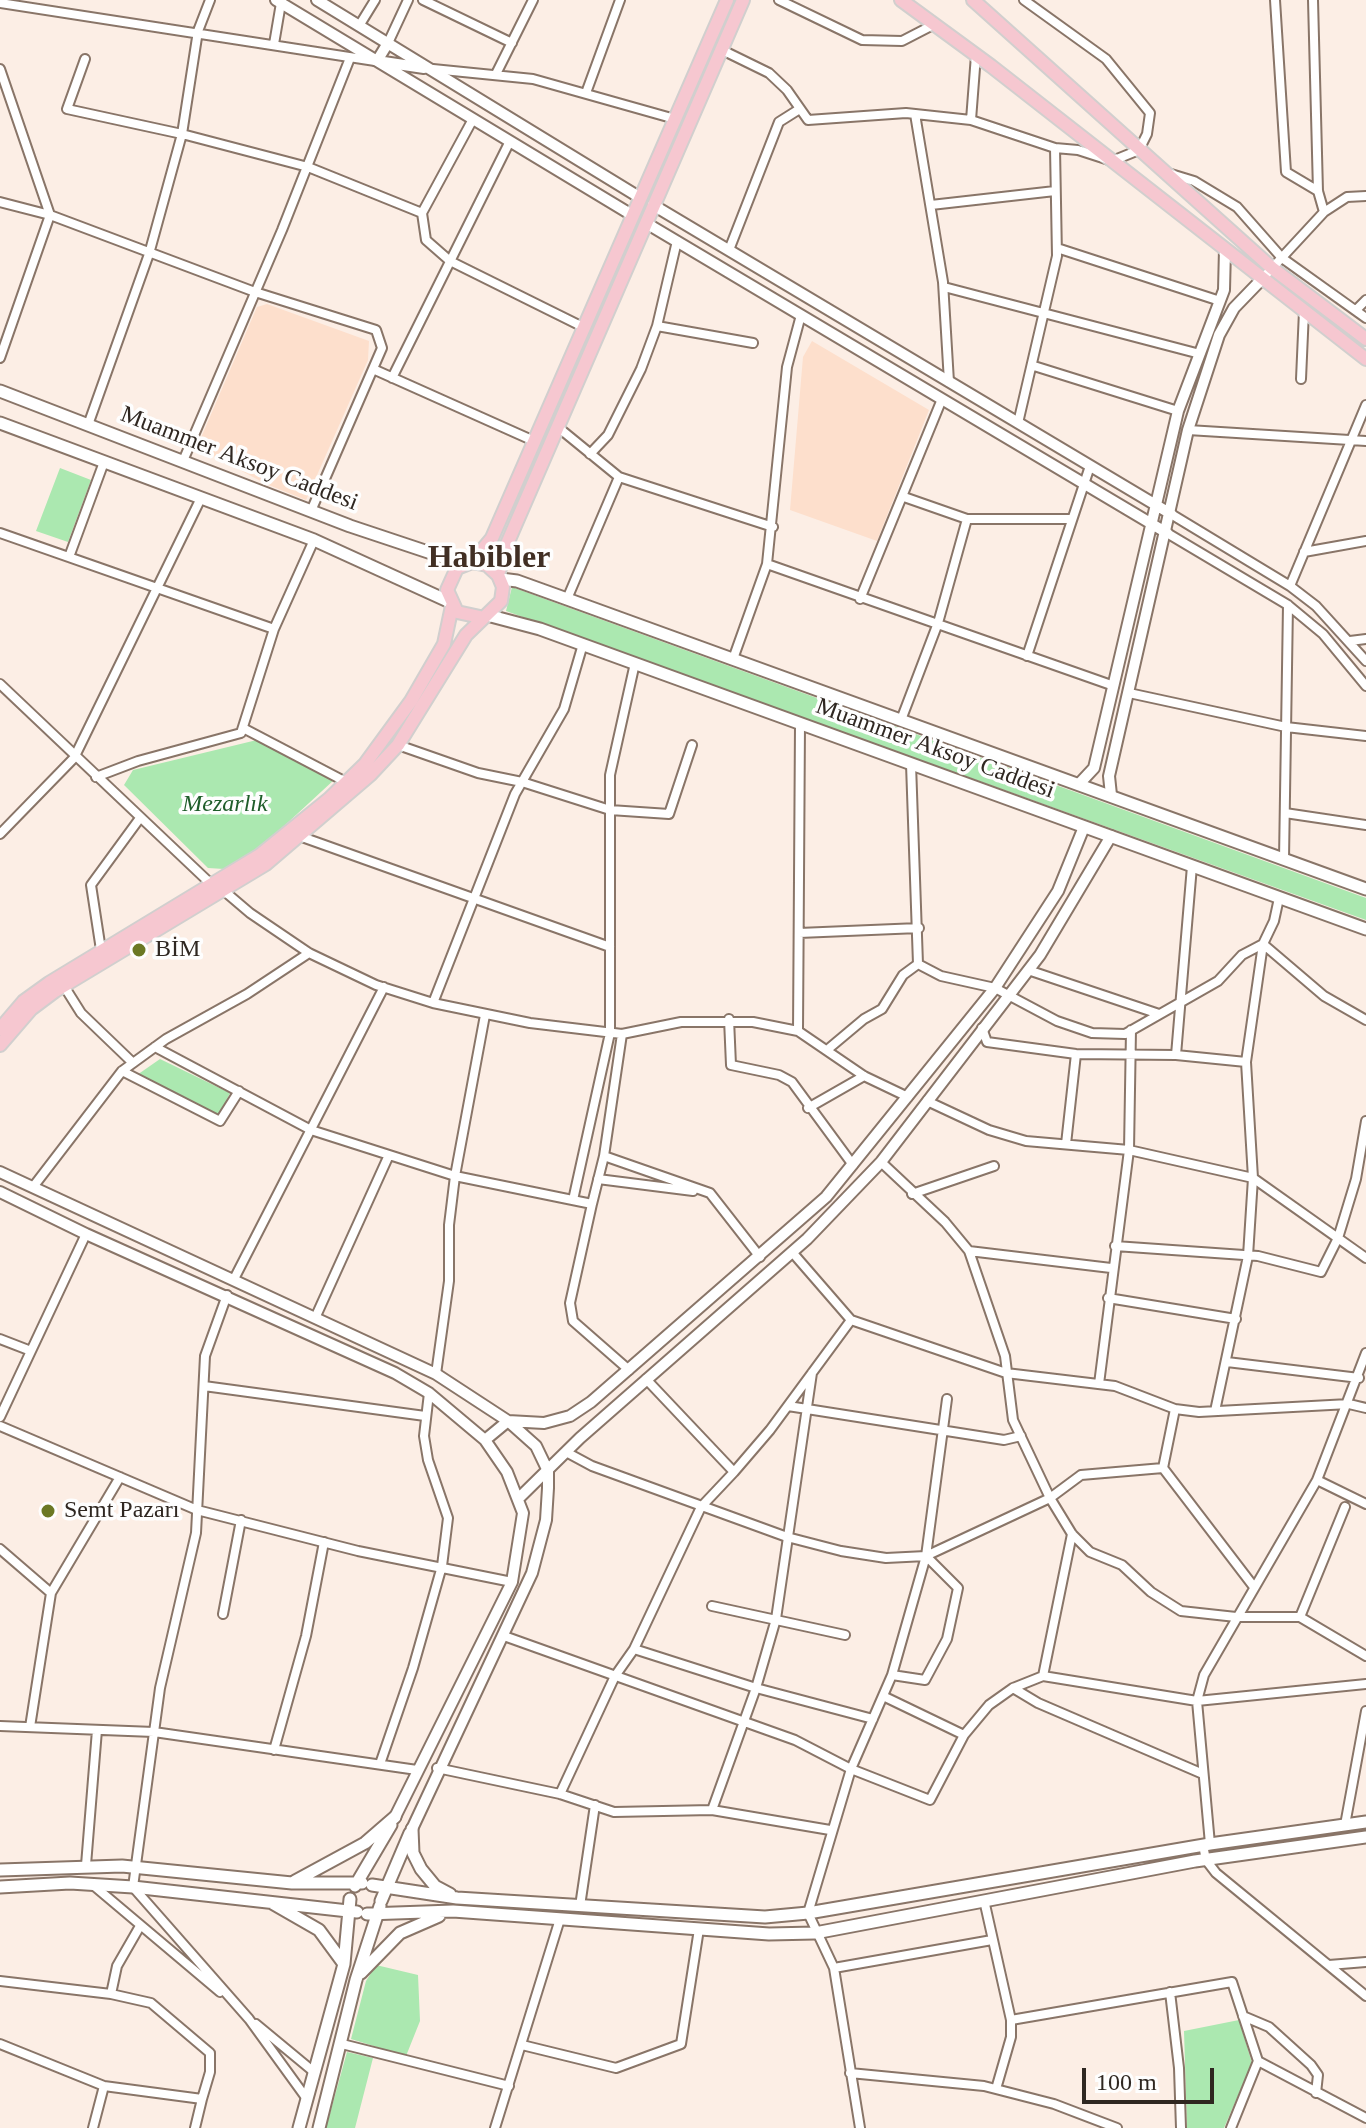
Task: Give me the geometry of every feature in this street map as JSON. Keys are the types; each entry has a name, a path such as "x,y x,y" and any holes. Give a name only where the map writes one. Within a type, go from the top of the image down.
{"main road":[{"path":"0,1045 31,1009 217,887 260,855 365,764 411,701 444,644 451,604 448,582 492,538 727,0"},
{"path":"0,1029 24,1001 101,950 266,864 302,837 398,745 484,616 501,601 500,577 507,544 743,0"},
{"path":"901,0 1366,359"},
{"path":"973,0 1272,268 1366,339"},
{"name":"Muammer Aksoy Caddesi","path":"0,391 311,511 468,563"},
{"name":"Muammer Aksoy Caddesi","path":"0,423 314,540 451,604"},
{"path":"468,563 487,565 500,577"},
{"name":"Muammer Aksoy Caddesi","path":"500,577 1366,889"},
{"path":"451,604 465,616 484,616"},
{"name":"Muammer Aksoy Caddesi","path":"484,616 583,644 1366,929"},
{"path":"292,1883 348,1854 395,1817"},
{"path":"299,2128 344,1964 395,1817"},
{"path":"387,1887 457,1898 765,1917 808,1913 1206,1844 1366,1822"},
{"path":"0,1887 93,1884 264,1899 364,1900 387,1887 412,1829"},
{"path":"412,1829 413,1853 421,1869 435,1886 457,1898"},
{"path":"0,1870 86,1865 135,1867 292,1883 364,1900 453,1911 699,1929 815,1933 1206,1860 1366,1837"},
{"path":"264,1899 319,1930 344,1964"},
{"path":"319,2128 356,1980 364,1900"},
{"path":"356,1980 376,1955 400,1933 421,1921 453,1911"}],"street":[{"path":"88,425 149,254 182,134 198,31 210,0"},
{"path":"317,0 639,197"},
{"path":"359,26 375,0"},
{"path":"377,61 408,0"},
{"path":"423,0 512,43"},
{"path":"496,74 533,0"},
{"path":"586,93 620,0"},
{"path":"779,0 862,40 902,41 933,25"},
{"path":"722,50 769,73 787,90 798,110 811,121 915,114 971,120 1055,148 1078,150 1112,161 1139,150 1147,134 1150,113 1106,59 1024,0"},
{"path":"1275,0 1286,172 1318,191"},
{"path":"1313,0 1318,191 1324,212"},
{"path":"274,44 279,2 632,215"},
{"path":"0,3 31,4 350,58 496,74 586,93 675,119"},
{"path":"971,120 976,55"},
{"path":"183,461 308,167 350,58"},
{"path":"85,59 67,109 182,134 308,167 422,213"},
{"path":"0,69 50,215 0,358"},
{"path":"729,250 779,122 798,110"},
{"path":"860,599 949,382 944,287 915,114"},
{"path":"473,119 422,213 426,240 450,261 583,327"},
{"path":"392,378 510,141"},
{"path":"1018,423 1034,366 1057,248 1055,148"},
{"path":"1162,172 1194,181 1237,207 1282,258 1366,318"},
{"path":"931,205 1055,191"},
{"path":"1111,795 1109,776 1167,533 1188,430 1219,335 1234,308 1324,212 1347,197 1366,196"},
{"path":"0,202 50,215 255,292 376,330 382,348 311,511"},
{"path":"653,205 1290,586 1316,606 1366,661"},
{"path":"646,223 1288,605 1323,634 1366,686"},
{"path":"590,454 608,435 641,369 657,326 677,241"},
{"path":"1057,248 1220,301"},
{"path":"1079,784 1094,768 1178,411 1220,301 1227,272 1225,249"},
{"path":"944,287 1200,354"},
{"path":"1356,310 1366,300"},
{"path":"1301,379 1304,311"},
{"path":"733,659 767,564 787,367 801,315"},
{"path":"657,326 753,343"},
{"path":"1034,366 1178,411"},
{"path":"373,369 534,441"},
{"path":"1290,586 1366,405"},
{"path":"559,428 619,477 773,527"},
{"path":"1188,430 1366,441"},
{"path":"69,557 104,462"},
{"path":"1027,656 1090,466"},
{"path":"567,599 619,477"},
{"path":"904,497 967,519 1072,519"},
{"path":"0,834 74,758 201,498"},
{"path":"901,720 938,623 967,519"},
{"path":"0,533 274,629"},
{"path":"96,777 138,761 237,736 243,728 274,629 314,540"},
{"path":"1304,552 1366,541"},
{"path":"767,564 1114,686"},
{"path":"1284,859 1288,605"},
{"path":"1350,641 1366,639"},
{"path":"433,1003 522,782 564,709 583,644"},
{"path":"573,1200 610,1033 610,775 635,663"},
{"path":"0,684 74,758 217,887 309,953 384,987 485,1015 610,1033 622,1034 681,1022 729,1019 798,1031 864,1076 989,1130 1026,1141 1129,1150 1253,1178 1366,1258"},
{"path":"1129,693 1286,727 1366,736"},
{"path":"798,1031 800,724"},
{"path":"243,728 346,782"},
{"path":"398,745 478,773 522,782 610,810 669,814 692,745"},
{"path":"911,764 918,964"},
{"path":"1285,813 1366,825"},
{"path":"101,950 91,885 140,818"},
{"path":"485,1440 508,1421 544,1423 570,1416 629,1370 817,1205 853,1165 995,988 1058,891 1084,827"},
{"path":"520,1497 646,1379 792,1252 881,1162 1028,970 1111,836"},
{"path":"302,837 610,947"},
{"path":"1176,1055 1192,866"},
{"path":"1215,1411 1248,1256 1253,1178 1246,1062 1263,944 1274,921 1279,898"},
{"path":"799,933 919,928"},
{"path":"918,964 941,976 995,988 1057,1021 1092,1033 1125,1034 1218,981 1242,955 1263,944"},
{"path":"1263,944 1324,996 1366,1020"},
{"path":"33,1187 122,1071 155,1047 247,994 288,964 309,953"},
{"path":"827,1050 864,1019 882,1009 903,975 918,964"},
{"path":"1028,970 1159,1014"},
{"path":"64,986 81,1013 133,1063"},
{"path":"307,2099 249,2019 133,1887 160,1688 196,1533 205,1356 234,1279 384,987"},
{"path":"436,1374 449,1281 449,1225 455,1176 485,1015"},
{"path":"729,1019 731,1065 779,1075 792,1082 808,1108 853,1165"},
{"path":"982,1028 987,1042 1076,1054 1176,1055 1246,1062"},
{"path":"1099,1384 1111,1268 1129,1150 1131,1030"},
{"path":"622,1034 604,1156 570,1303 573,1321 629,1370"},
{"path":"155,1047 239,1091 250,1101 311,1130 455,1176 592,1204"},
{"path":"1066,1144 1076,1054"},
{"path":"122,1071 220,1121 239,1091"},
{"path":"808,1108 864,1076"},
{"path":"1115,1246 1248,1256 1321,1272 1338,1238 1356,1179 1366,1121"},
{"path":"316,1316 389,1155"},
{"path":"604,1156 710,1193 760,1257"},
{"path":"881,1162 945,1222 969,1251 1005,1356 1013,1420 1050,1498 1072,1534 1090,1552 1122,1565 1151,1592 1181,1611 1236,1617 1300,1617 1366,1656"},
{"path":"912,1194 994,1166"},
{"path":"0,1172 436,1374 508,1421 536,1446 548,1471 546,1520 532,1573 504,1636 437,1768 412,1829"},
{"path":"598,1179 710,1193"},
{"path":"1356,1179 1366,1183"},
{"path":"0,1192 86,1234 361,1356 429,1393 485,1440 520,1497 523,1532 512,1582 395,1817"},
{"path":"0,1417 95,1215"},
{"path":"969,1251 1111,1268"},
{"path":"792,1252 851,1320 1006,1373 1099,1384 1175,1409 1215,1411 1349,1404 1366,1408"},
{"path":"1108,1298 1236,1319"},
{"path":"560,1794 615,1676 634,1649 701,1507 788,1406 851,1320"},
{"path":"0,1339 31,1351"},
{"path":"1366,1353 1349,1404 1317,1480 1204,1675 1197,1701 1206,1860 1216,1873 1366,1996"},
{"path":"1227,1362 1359,1378"},
{"path":"712,1810 756,1688 776,1619 809,1411 812,1373"},
{"path":"646,1379 734,1472"},
{"path":"204,1386 425,1416"},
{"path":"380,1764 413,1668 442,1566 448,1518 428,1460 425,1416 429,1393"},
{"path":"860,2128 834,1968 808,1913 830,1830 851,1769 892,1675 926,1556 947,1399"},
{"path":"788,1406 1004,1440 1021,1436"},
{"path":"1175,1409 1163,1468 1254,1587"},
{"path":"0,1426 197,1510 324,1542 512,1582"},
{"path":"566,1452 701,1507 787,1537 841,1551 886,1558 926,1556 1050,1498 1081,1475 1163,1468"},
{"path":"30,1727 51,1593 120,1477"},
{"path":"1317,1480 1366,1504"},
{"path":"1300,1617 1345,1507"},
{"path":"223,1614 241,1520"},
{"path":"1043,1676 1072,1534"},
{"path":"274,1750 306,1636 324,1542"},
{"path":"0,1549 51,1593"},
{"path":"892,1675 925,1680 947,1639 958,1588 926,1556"},
{"path":"712,1606 845,1635"},
{"path":"504,1636 795,1740 851,1769 930,1800 964,1735 989,1705 1013,1688 1043,1676 1197,1701 1366,1684"},
{"path":"634,1649 756,1688 873,1719"},
{"path":"1013,1688 1038,1703 1203,1774"},
{"path":"883,1696 964,1735"},
{"path":"1345,1825 1366,1711"},
{"path":"0,1726 154,1732 417,1770"},
{"path":"86,1865 97,1730"},
{"path":"437,1768 560,1794 614,1812 712,1810 830,1830"},
{"path":"580,1906 595,1805"},
{"path":"93,1884 234,2001"},
{"path":"984,1900 1011,2020 1011,2037 996,2089"},
{"path":"495,2128 560,1919"},
{"path":"111,1994 117,1966 140,1926"},
{"path":"522,2045 616,2068 681,2044 699,1929"},
{"path":"834,1968 992,1940"},
{"path":"1329,1965 1366,1962"},
{"path":"0,1981 111,1994 151,2003 210,2053 210,2072 195,2128"},
{"path":"1011,2020 1232,1982 1258,2061 1231,2128"},
{"path":"1170,1992 1179,2068 1181,2128"},
{"path":"1243,2016 1277,2033 1311,2065 1318,2075 1316,2093"},
{"path":"249,2019 314,2072"},
{"path":"0,2044 104,2086 202,2099"},
{"path":"342,2044 509,2086"},
{"path":"1258,2061 1366,2118"},
{"path":"850,2073 996,2089 1054,2104 1112,2127"},
{"path":"93,2128 104,2086"}],"shaded area":[{"path":"267,304 369,341 368,360 306,500 266,484 197,447 257,307"},
{"path":"812,341 929,410 877,541 790,510 803,357"}],"green space":[{"path":"60,468 91,480 68,542 36,531"},
{"path":"512,587 1366,898 1366,920 506,611"},
{"name":"Mezarlık","path":"261,739 335,779 257,851 224,869 208,868 124,785 133,770"},
{"path":"160,1059 230,1093 218,1118 137,1075"},
{"path":"376,1965 418,1975 420,2021 406,2056 351,2039 366,1981"},
{"path":"1239,2020 1252,2063 1224,2128 1187,2128 1184,2031"},
{"path":"347,2052 373,2058 355,2128 326,2128"}],"place":[{"name":"BİM","path":"139,950"},
{"name":"Semt Pazarı","path":"48,1511"}],"district":[{"name":"Habibler","path":"489,559"}]}
